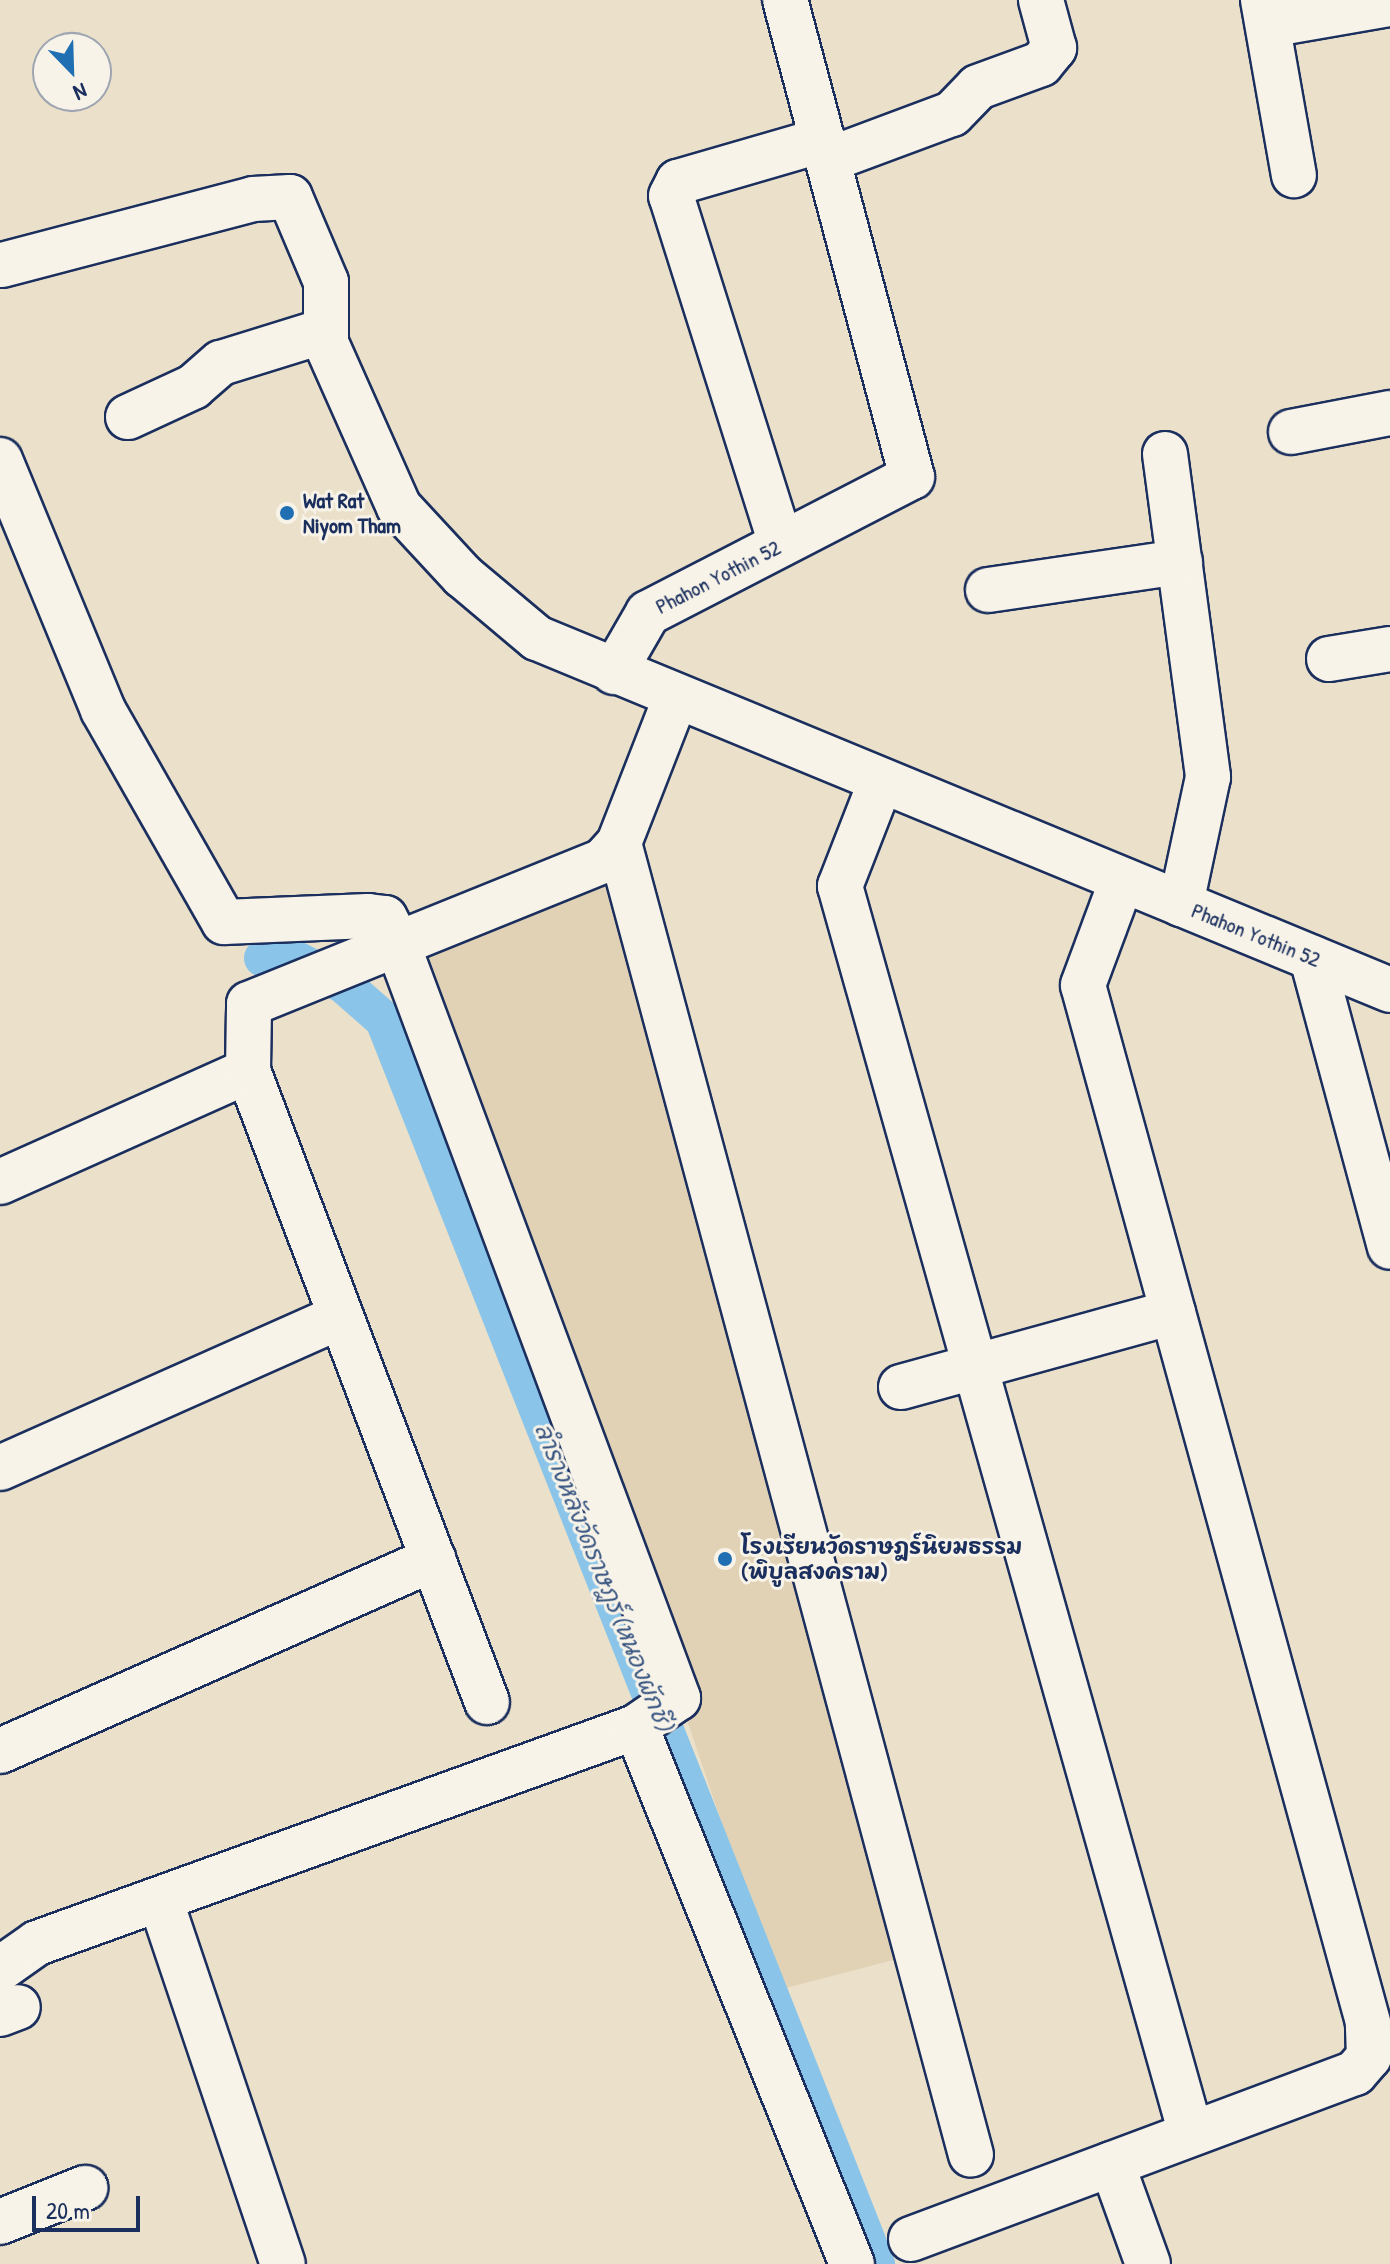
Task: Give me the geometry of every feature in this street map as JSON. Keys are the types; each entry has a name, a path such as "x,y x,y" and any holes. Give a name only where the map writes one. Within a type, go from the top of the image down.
{"street":[{"path":"785,0 825,150"},
{"path":"781,544 672,188 952,114 978,87 1041,64 1054,48 1041,0"},
{"path":"1294,175 1265,13 1390,4"},
{"name":"Phahon Yothin 52","path":"825,150 912,477 648,613 614,672 1390,990"},
{"path":"2,265 289,196 326,282 324,331 399,507 463,576 537,638 614,672"},
{"path":"128,417 193,387 221,363 324,331"},
{"path":"1291,432 1390,413"},
{"path":"1165,454 1208,777 1181,904"},
{"path":"0,460 103,710 224,922 368,916 385,918 388,943 655,1716 852,2264"},
{"path":"988,590 1180,562"},
{"path":"1329,659 1390,649"},
{"path":"487,1702 248,1071 249,1004 388,943 603,861 619,843 676,697"},
{"path":"881,781 840,886 1191,2134"},
{"path":"619,843 971,2155"},
{"path":"911,2239 1355,2073 1369,2046 1083,985 1122,880"},
{"path":"1312,958 1390,1247"},
{"path":"0,1182 248,1071"},
{"path":"901,1387 1173,1312"},
{"path":"0,1468 341,1316"},
{"path":"0,1751 433,1559"},
{"path":"6,1997 37,1943 655,1716"},
{"path":"160,1899 283,2264"},
{"path":"1112,2164 1148,2264"},
{"path":"0,2222 85,2188"}],"shaded area":[{"name":"โรงเรียนวัดราษฎร์นิยมธรรม (พิบูลสงคราม)","path":"620,878 905,1957 778,1990 685,1714 699,1702 429,957"}],"waterway":[{"name":"ลำรางหลังวัดราษฎร์ (หนองผักชี)","path":"263,958 298,961 343,984 384,1020 876,2264"}],"place":[{"name":"Wat Rat Niyom Tham","path":"287,513"},
{"name":"โรงเรียนวัดราษฎร์นิยมธรรม (พิบูลสงคราม)","path":"725,1559"}]}
